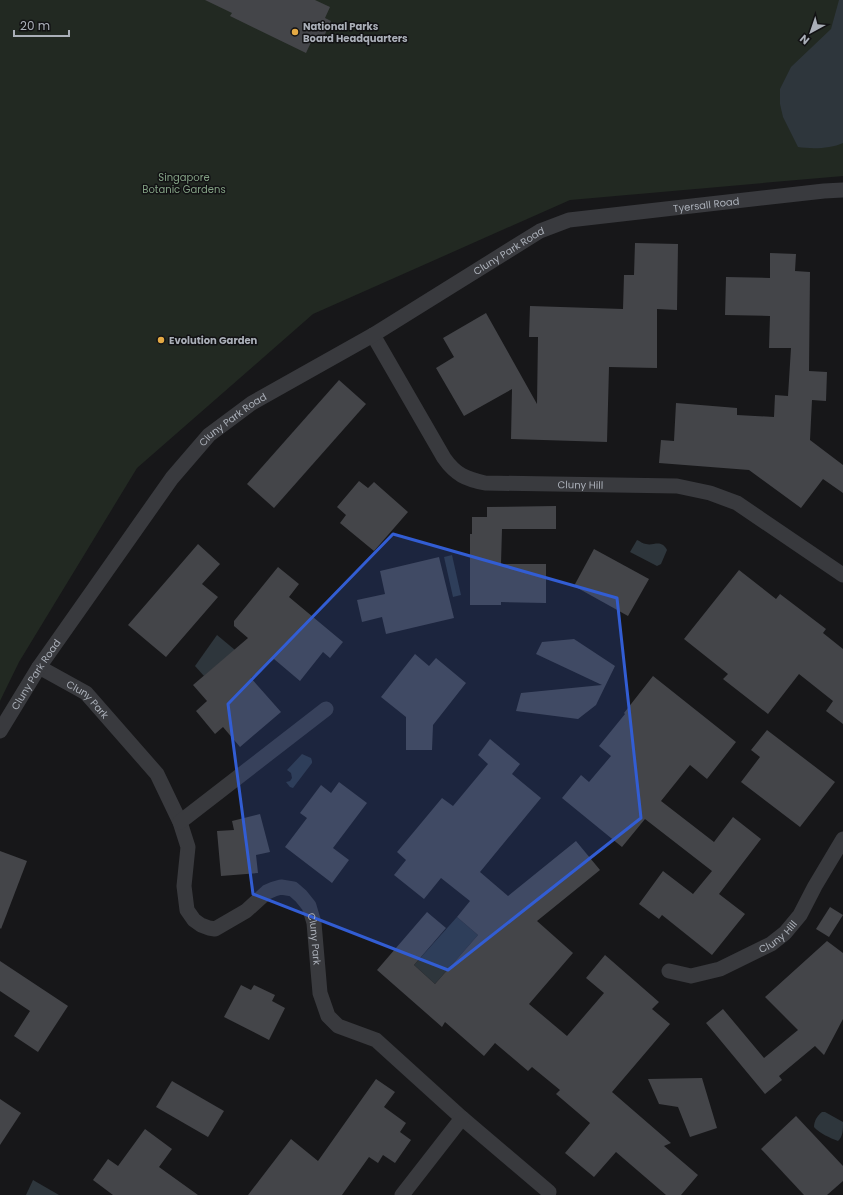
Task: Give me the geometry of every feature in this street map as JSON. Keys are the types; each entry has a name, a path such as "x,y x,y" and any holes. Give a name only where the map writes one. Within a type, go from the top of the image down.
{"street":[{"name":"Tyersall Road","path":"569,220 824,190 843,190"},
{"name":"Cluny Park Road","path":"0,731 40,667 172,478 209,435 252,403 373,335 540,231 569,220"},
{"name":"Cluny Hill","path":"373,335 444,458 452,469 465,477 485,483 677,486 710,493 737,503 843,575"},
{"name":"Cluny Park","path":"40,667 86,693 157,774 180,822 188,847 184,886 186,910 194,920 201,925 215,929 246,911 267,892 281,887 293,889 297,892 308,906 314,923 320,993 328,1016 338,1026 376,1040 462,1118 549,1192"},
{"path":"180,822 326,709"},
{"name":"Cluny Hill","path":"669,971 691,976 720,969 771,944 785,933 800,915 815,886 843,839"},
{"path":"402,1195 462,1118"}],"highlighted area":[{"path":"393,534 617,598 641,818 448,970 253,894 228,704"}],"green space":[{"name":"Singapore Botanic Gardens","path":"0,0 843,0 843,176 570,200 313,314 137,468 19,662 0,701"}],"shaded area":[{"path":"839,0 843,0 843,143 820,148 798,147 783,117 780,104 780,89 791,67 831,29"},
{"path":"637,540 645,544 660,544 665,547 667,550 661,564 657,566 630,552"},
{"path":"452,555 461,595 453,597 444,557"},
{"path":"217,635 235,650 204,676 195,666"},
{"path":"302,754 311,758 312,763 293,788 286,782 290,781 292,778 291,773 287,770"},
{"path":"457,917 478,935 435,984 414,965"},
{"path":"822,1112 825,1112 843,1122 842,1135 838,1141 828,1137 814,1127 816,1119"},
{"path":"33,1180 59,1195 26,1195"}],"building":[{"name":"National Parks Board Headquarters","path":"205,0 315,0 330,7 325,18 331,21 321,43 313,38 306,53 230,16 232,13"},
{"path":"635,243 678,244 677,310 657,309 657,368 609,367 607,442 511,439 512,389 464,416 436,368 454,357 443,338 486,313 537,404 538,337 529,337 530,306 623,309 624,275 634,275"},
{"path":"770,253 796,254 795,271 810,272 809,371 827,372 826,401 812,400 810,440 843,465 843,493 823,479 801,508 749,470 659,463 661,440 674,441 676,403 737,408 737,415 774,417 775,395 788,396 791,348 769,348 770,316 725,315 726,277 770,278"},
{"path":"339,380 366,404 274,508 247,484"},
{"path":"359,481 368,488 374,482 408,512 374,551 340,523 346,515 337,507"},
{"path":"556,506 556,529 502,529 501,564 546,564 546,603 501,602 501,605 470,605 470,534 472,534 472,517 487,517 487,507"},
{"path":"198,544 220,564 202,584 218,597 166,657 128,625"},
{"path":"594,549 649,579 628,616 574,586"},
{"path":"439,557 454,618 386,634 382,617 362,622 357,600 385,594 380,571"},
{"path":"278,567 299,584 289,597 343,642 330,658 323,652 300,681 274,659 251,678 281,712 240,747 223,727 215,734 196,711 207,701 193,685 248,638 234,626 234,621"},
{"path":"739,570 776,599 780,594 826,629 823,633 843,649 843,724 826,711 833,701 799,674 768,714 723,679 728,674 684,639"},
{"path":"574,639 615,666 596,705 578,719 516,711 521,693 602,685 536,654 542,642"},
{"path":"415,654 429,666 436,658 466,683 433,725 432,750 406,750 406,717 381,697"},
{"path":"653,676 736,742 707,779 690,765 661,801 714,842 733,817 761,839 719,894 745,914 712,955 662,915 659,919 639,904 663,871 693,894 712,871 645,819 622,847 562,798 581,775 589,782 611,756 599,746"},
{"path":"767,730 835,782 800,827 741,782 760,757 751,750"},
{"path":"490,739 520,764 512,774 541,798 480,872 508,896 576,841 600,870 537,921 573,953 529,1004 567,1036 604,993 586,978 605,955 659,1002 652,1009 670,1024 612,1092 671,1143 664,1146 698,1175 681,1195 666,1195 616,1152 594,1177 565,1153 590,1123 556,1094 560,1090 532,1067 528,1071 495,1043 484,1056 445,1022 442,1027 377,970 427,912 446,928 414,965 435,984 478,935 457,917 470,901 441,878 424,899 394,875 406,860 397,852 442,798 453,806 488,764 478,755"},
{"path":"339,782 367,803 333,848 349,860 332,883 285,847 307,818 300,813 321,785 331,793"},
{"path":"260,814 270,852 256,855 258,873 221,876 217,831 234,830 232,821"},
{"path":"0,851 27,861 1,929 0,928"},
{"path":"830,907 843,915 829,937 816,929"},
{"path":"827,941 843,953 843,1019 824,1055 815,1046 779,1076 782,1080 765,1094 706,1023 723,1009 764,1058 798,1030 765,997"},
{"path":"0,961 68,1006 38,1052 14,1036 30,1011 0,991"},
{"path":"241,985 251,990 254,985 275,995 272,1001 285,1008 269,1040 224,1017"},
{"path":"702,1078 717,1128 690,1137 678,1107 659,1104 648,1079"},
{"path":"376,1079 395,1092 384,1107 406,1123 400,1132 411,1140 395,1163 383,1155 378,1163 369,1157 342,1195 248,1195 291,1139 318,1161"},
{"path":"172,1081 224,1111 208,1137 156,1107"},
{"path":"0,1099 21,1113 0,1145"},
{"path":"796,1116 843,1166 843,1181 827,1195 804,1195 761,1149"},
{"path":"145,1129 172,1149 159,1167 198,1195 113,1195 93,1180 108,1159 118,1166"}],"place":[{"name":"National Parks Board Headquarters","path":"295,32"},
{"name":"Evolution Garden","path":"161,340"}]}
